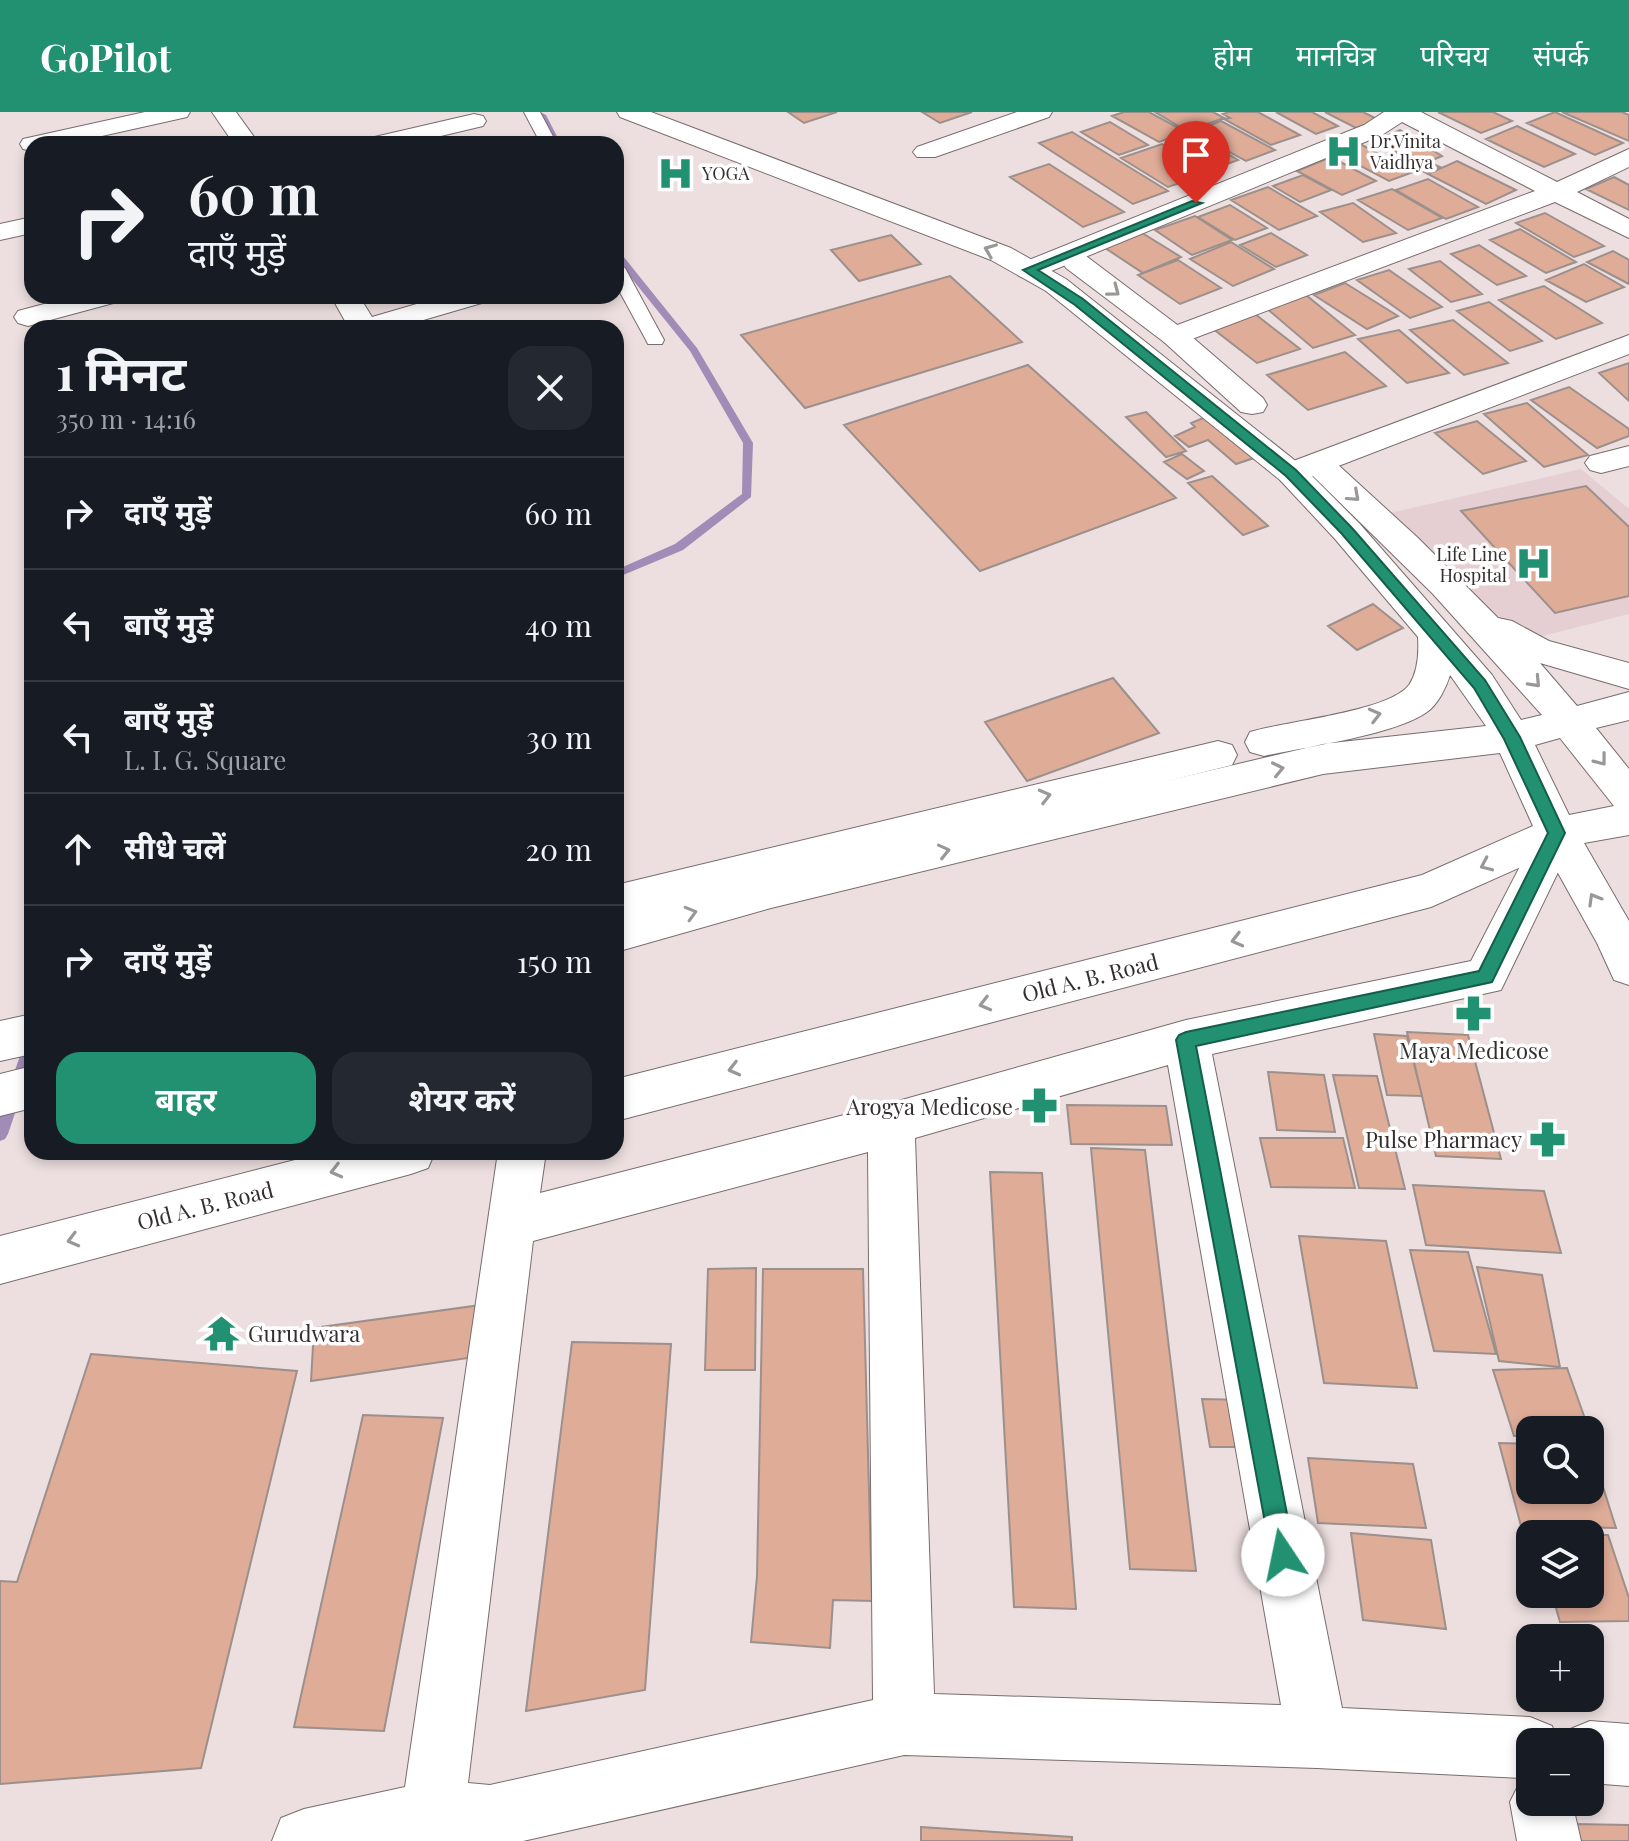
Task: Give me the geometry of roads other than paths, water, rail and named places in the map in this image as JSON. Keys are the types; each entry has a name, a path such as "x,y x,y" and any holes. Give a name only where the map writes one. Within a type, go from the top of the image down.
{"street":[{"path":"70,136 178,112"},
{"path":"224,112 241,136"},
{"path":"629,112 978,245 1029,270 1079,302 1406,543 1573,723 1629,797"},
{"path":"681,112 1004,229 1066,255 1174,336 1304,468 1347,531 1479,684 1512,737 1557,833 1617,939 1629,967"},
{"path":"926,152 1040,112"},
{"path":"1029,270 1373,130 1401,112 1559,191 1629,230"},
{"path":"409,136 474,121"},
{"path":"1174,336 1559,191 1629,157"},
{"path":"0,232 24,227"},
{"path":"28,317 77,304"},
{"path":"392,320 447,304"},
{"path":"1304,468 1629,344"},
{"path":"1473,615 1537,650 1629,676"},
{"path":"624,932 771,891 1070,821 1386,713 1414,702 1428,685 1437,651 1436,634"},
{"path":"624,900 739,874 923,825 1225,767 1512,737 1629,706"},
{"name":"Old A. B. Road","path":"624,1098 1431,890 1557,833 1629,819"},
{"path":"510,1224 891,1124 1186,1040 1485,977 1557,833"},
{"path":"0,1041 24,1036"},
{"path":"1186,1040 1317,1737"},
{"path":"0,1095 24,1089"},
{"path":"891,1124 904,1724"},
{"name":"Old A. B. Road","path":"0,1260 380,1160"},
{"path":"470,1823 510,1224 521,1160"},
{"path":"304,1841 470,1823 904,1724 1317,1737 1516,1747"},
{"path":"1604,1753 1629,1755"},
{"path":"1544,1816 1549,1841"}],"lane":[{"path":"532,112 545,136"},
{"path":"624,283 655,340"}],"waterway":[{"path":"542,115 553,136"},
{"path":"624,263 694,350 748,443 747,495 679,547 624,571"},
{"path":"0,1134 24,1065"}],"place":[{"name":"Dr.Vinita Vaidhya","path":"1344,151"},
{"name":"YOGA","path":"676,173"},
{"name":"Life Line Hospital","path":"1533,564"},
{"name":"Maya Medicose","path":"1474,1014"},
{"name":"Arogya Medicose","path":"1039,1106"},
{"name":"Pulse Pharmacy","path":"1548,1139"},
{"name":"Gurudwara","path":"222,1333"}]}
